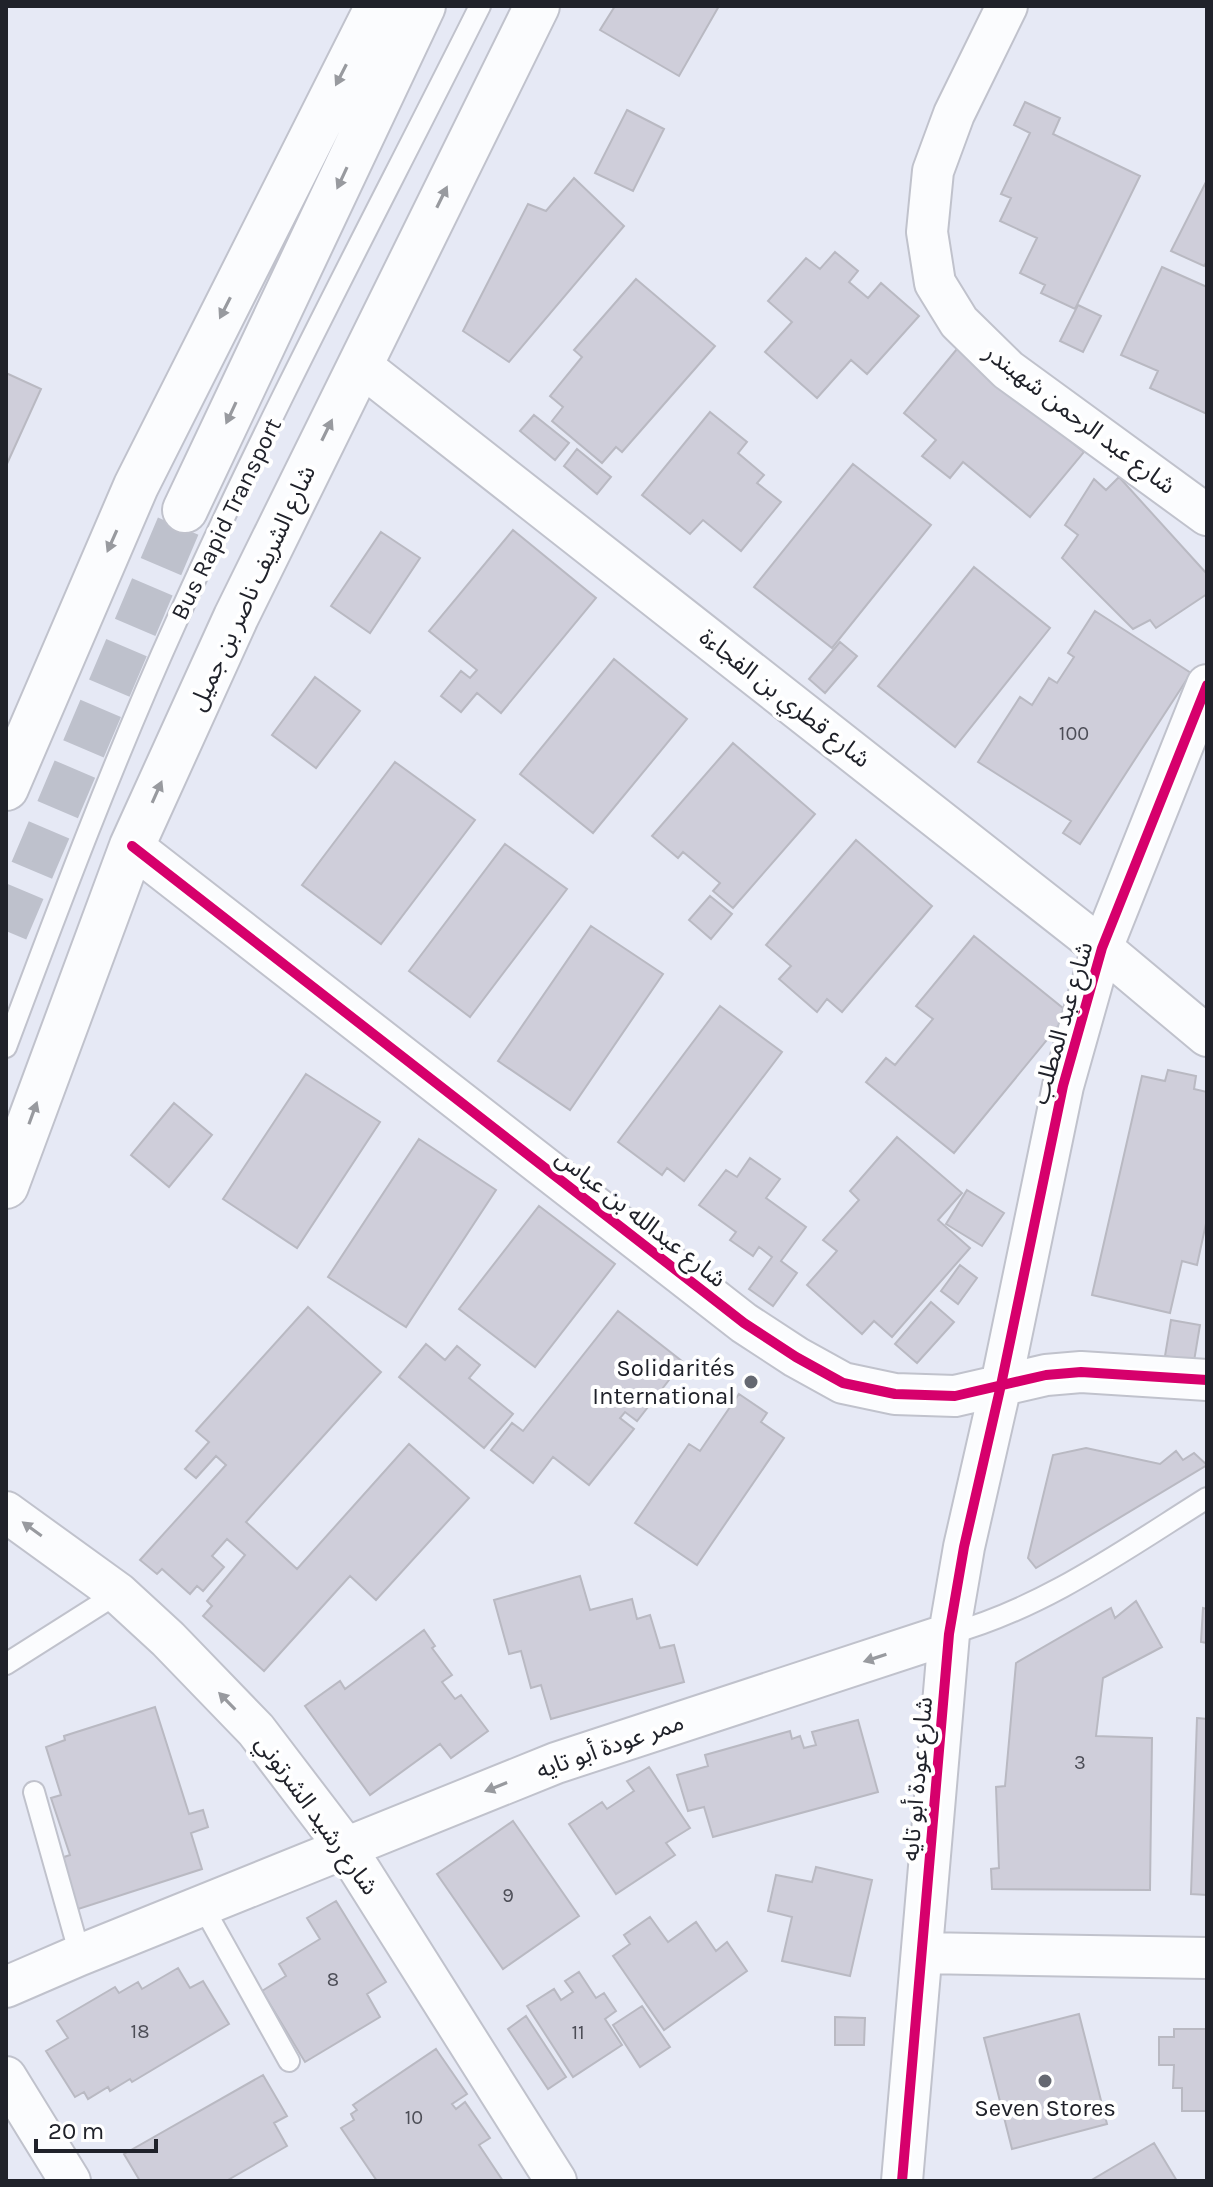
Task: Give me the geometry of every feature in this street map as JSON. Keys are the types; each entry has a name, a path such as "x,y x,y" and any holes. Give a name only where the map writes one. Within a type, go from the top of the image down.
{"main road":[{"path":"6,788 136,486 378,6"},
{"path":"185,510 423,6"},
{"name":"شارع الشريف ناصر بن جميل","path":"6,1186 132,846 236,617 537,6"}],"street":[{"name":"شارع عبد الرحمن شهبندر","path":"1007,6 954,114 933,171 927,232 935,283 959,322 1008,370 1207,515"},
{"name":"شارع قطري بن الفجاءة","path":"359,364 1102,948 1207,1036"},
{"name":"شارع عبد المطلب","path":"1001,1385 1063,1086 1102,948 1207,685"},
{"name":"شارع عبدالله بن عباس","path":"132,846 744,1323 843,1383 895,1394 955,1396 1046,1375 1081,1372 1207,1380"},
{"name":"شارع عودة أبو تايه","path":"902,2181 949,1634 964,1547 1001,1385"},
{"name":"شارع رشيد الشرتوني","path":"6,1512 118,1593 168,1639 256,1730 346,1848 556,2181"},
{"name":"ممر عودة أبو تايه","path":"6,1987 556,1763 949,1634"},
{"path":"922,1953 1207,1958"},
{"path":"6,2077 70,2181"}],"lane":[{"name":"Bus Rapid Transport","path":"6,1047 58,907 177,620 245,476 480,6"},
{"name":"ممر عودة أبو تايه","path":"949,1634 986,1623 1057,1591 1207,1498"},
{"path":"6,1664 118,1593"},
{"path":"34,1792 80,1955"},
{"path":"202,1905 289,2061"}],"building":[{"path":"615,6 719,6 679,76 600,30"},
{"path":"1025,102 1060,118 1053,134 1140,176 1075,309 1041,293 1045,285 1020,273 1037,238 1000,221 1011,198 1001,194 1030,133 1014,125"},
{"path":"627,110 664,129 633,191 595,173"},
{"path":"574,178 624,226 509,362 463,331 528,204 546,211"},
{"path":"1207,180 1207,261 1204,266 1171,251"},
{"path":"835,252 858,271 849,282 868,298 881,283 919,316 867,374 851,360 817,398 765,352 792,322 768,301 806,258 820,269"},
{"path":"1162,267 1207,287 1207,414 1150,388 1158,371 1121,355"},
{"path":"636,279 715,346 622,452 616,447 602,463 552,421 563,407 550,396 582,357 574,350"},
{"path":"1078,305 1101,316 1083,352 1060,341"},
{"path":"957,349 1084,452 1030,517 963,462 950,478 922,456 936,440 904,413"},
{"path":"6,373 41,389 6,466"},
{"path":"710,412 747,442 738,453 764,475 757,483 781,502 741,551 703,520 690,534 642,495"},
{"path":"534,415 569,443 555,460 520,431"},
{"path":"577,449 611,477 597,494 564,466"},
{"path":"853,464 931,525 832,648 754,587"},
{"path":"1119,477 1207,574 1207,594 1156,628 1150,620 1133,629 1062,558 1078,535 1065,525 1094,479 1106,490"},
{"path":"513,530 596,598 501,713 477,693 461,712 441,696 461,671 470,678 477,670 429,631"},
{"path":"381,532 420,558 370,633 331,606"},
{"path":"974,567 1050,628 955,747 878,686"},
{"path":"1095,611 1191,673 1080,844 1063,833 1071,821 978,762 1020,697 1032,705 1049,678 1057,683 1074,657 1068,653"},
{"path":"840,642 857,656 825,693 809,679"},
{"path":"614,659 687,719 593,833 520,774"},
{"path":"315,677 360,711 316,768 272,735"},
{"path":"733,743 815,814 733,908 713,891 720,883 683,852 678,858 652,836"},
{"path":"395,762 475,820 381,944 302,885"},
{"path":"856,840 932,906 842,1012 827,999 817,1012 779,979 791,966 766,945"},
{"path":"505,844 567,889 470,1017 409,971"},
{"path":"710,896 732,914 711,939 689,920"},
{"path":"591,926 663,974 570,1110 498,1061"},
{"path":"974,936 1069,1013 954,1153 866,1082 886,1058 895,1065 933,1019 916,1006"},
{"path":"720,1006 782,1052 684,1181 667,1168 662,1175 618,1142"},
{"path":"1168,1070 1196,1076 1194,1089 1207,1092 1207,1219 1197,1265 1182,1261 1170,1313 1092,1295 1142,1076 1165,1081"},
{"path":"306,1074 380,1122 297,1248 223,1199"},
{"path":"174,1103 212,1135 169,1187 131,1155"},
{"path":"897,1137 962,1193 938,1220 970,1248 892,1337 874,1321 862,1334 807,1285 837,1251 823,1240 859,1200 850,1191"},
{"path":"419,1139 496,1190 406,1327 328,1277"},
{"path":"750,1158 780,1179 766,1198 806,1227 781,1261 797,1273 773,1306 749,1289 772,1257 759,1247 753,1256 730,1240 736,1232 699,1205 726,1170 737,1177"},
{"path":"967,1190 1004,1213 982,1246 946,1224"},
{"path":"539,1206 615,1264 535,1367 459,1309"},
{"path":"960,1265 977,1278 958,1304 941,1291"},
{"path":"931,1302 954,1322 917,1363 895,1344"},
{"path":"308,1307 381,1372 246,1522 297,1569 409,1444 469,1498 376,1600 350,1576 264,1671 203,1616 212,1606 207,1601 245,1555 227,1539 212,1556 224,1567 203,1591 197,1586 190,1594 162,1569 157,1574 140,1560 226,1465 216,1456 196,1478 185,1469 209,1442 196,1431"},
{"path":"618,1311 683,1362 637,1421 625,1412 620,1418 634,1429 589,1485 553,1457 533,1483 491,1450 512,1423 523,1431"},
{"path":"1171,1320 1200,1325 1194,1361 1165,1356"},
{"path":"426,1344 445,1360 457,1346 480,1365 469,1378 513,1414 484,1448 399,1377"},
{"path":"739,1394 767,1413 761,1422 784,1438 697,1565 635,1523 689,1444 700,1451"},
{"path":"1086,1448 1160,1464 1176,1451 1183,1460 1194,1453 1207,1465 1036,1568 1028,1558 1053,1455"},
{"path":"580,1576 590,1610 632,1599 637,1619 650,1615 660,1648 674,1645 684,1682 551,1719 541,1685 531,1688 521,1651 509,1654 494,1600"},
{"path":"1136,1601 1162,1647 1103,1678 1096,1736 1152,1738 1150,1890 992,1889 991,1869 999,1868 996,1787 1005,1786 1016,1663 1111,1608 1115,1618"},
{"path":"1203,1608 1207,1609 1207,1643 1201,1642"},
{"path":"424,1630 435,1646 432,1648 452,1675 442,1682 455,1699 461,1695 488,1731 451,1758 440,1744 370,1795 305,1706 340,1681 345,1689"},
{"path":"155,1707 189,1814 203,1810 208,1827 191,1833 202,1869 72,1911 55,1860 70,1855 51,1798 61,1795 46,1747 65,1740 64,1736"},
{"path":"1197,1718 1207,1719 1207,1895 1191,1894"},
{"path":"858,1720 878,1792 713,1837 704,1807 688,1811 677,1775 708,1766 705,1755 790,1731 792,1739 800,1736 804,1748 816,1745 812,1732"},
{"path":"649,1767 690,1828 666,1843 675,1855 616,1894 569,1824 602,1802 607,1809 634,1791 627,1781"},
{"path":"513,1821 579,1916 503,1969 437,1874"},
{"path":"816,1867 872,1880 850,1976 782,1961 792,1917 768,1911 776,1875 812,1882"},
{"path":"336,1901 386,1982 367,1994 380,2017 305,2062 262,1991 286,1976 279,1964 320,1939 307,1918"},
{"path":"650,1917 668,1942 696,1922 716,1951 727,1942 747,1971 664,2030 613,1956 630,1944 624,1935"},
{"path":"178,1968 190,1988 203,1981 229,2024 132,2082 130,2079 110,2091 108,2087 88,2099 84,2092 75,2097 46,2051 68,2038 57,2021 115,1987 119,1993 138,1982 142,1989"},
{"path":"579,1972 596,1998 604,1993 616,2011 605,2019 622,2045 573,2077 527,2006 554,1989 561,2000 573,1992 565,1981"},
{"path":"642,2006 670,2047 640,2067 613,2025"},
{"name":"Seven Stores","path":"1079,2014 1107,2124 1012,2149 984,2038"},
{"path":"526,2016 566,2077 548,2089 508,2029"},
{"path":"835,2017 865,2018 864,2045 835,2045"},
{"path":"1174,2029 1207,2029 1207,2111 1182,2111 1182,2088 1173,2088 1174,2065 1159,2065 1159,2037 1174,2037"},
{"path":"436,2049 467,2094 452,2104 456,2109 465,2102 490,2138 479,2145 503,2181 377,2181 341,2128 354,2120 351,2114 357,2110 353,2105"},
{"path":"263,2075 287,2116 274,2123 287,2146 226,2181 140,2181 124,2154"},
{"path":"1154,2143 1177,2181 1090,2181"}],"tunnel":[{"path":"6,931 185,510"}],"cycle path":[{"path":"902,2181 949,1634 964,1547 1063,1086 1102,948 1207,685"},
{"path":"132,846 744,1323 843,1383 895,1394 955,1396 1046,1375 1081,1372 1207,1380"}],"place":[{"name":"Solidarités International","path":"751,1382"},
{"name":"Seven Stores","path":"1045,2081"}]}
